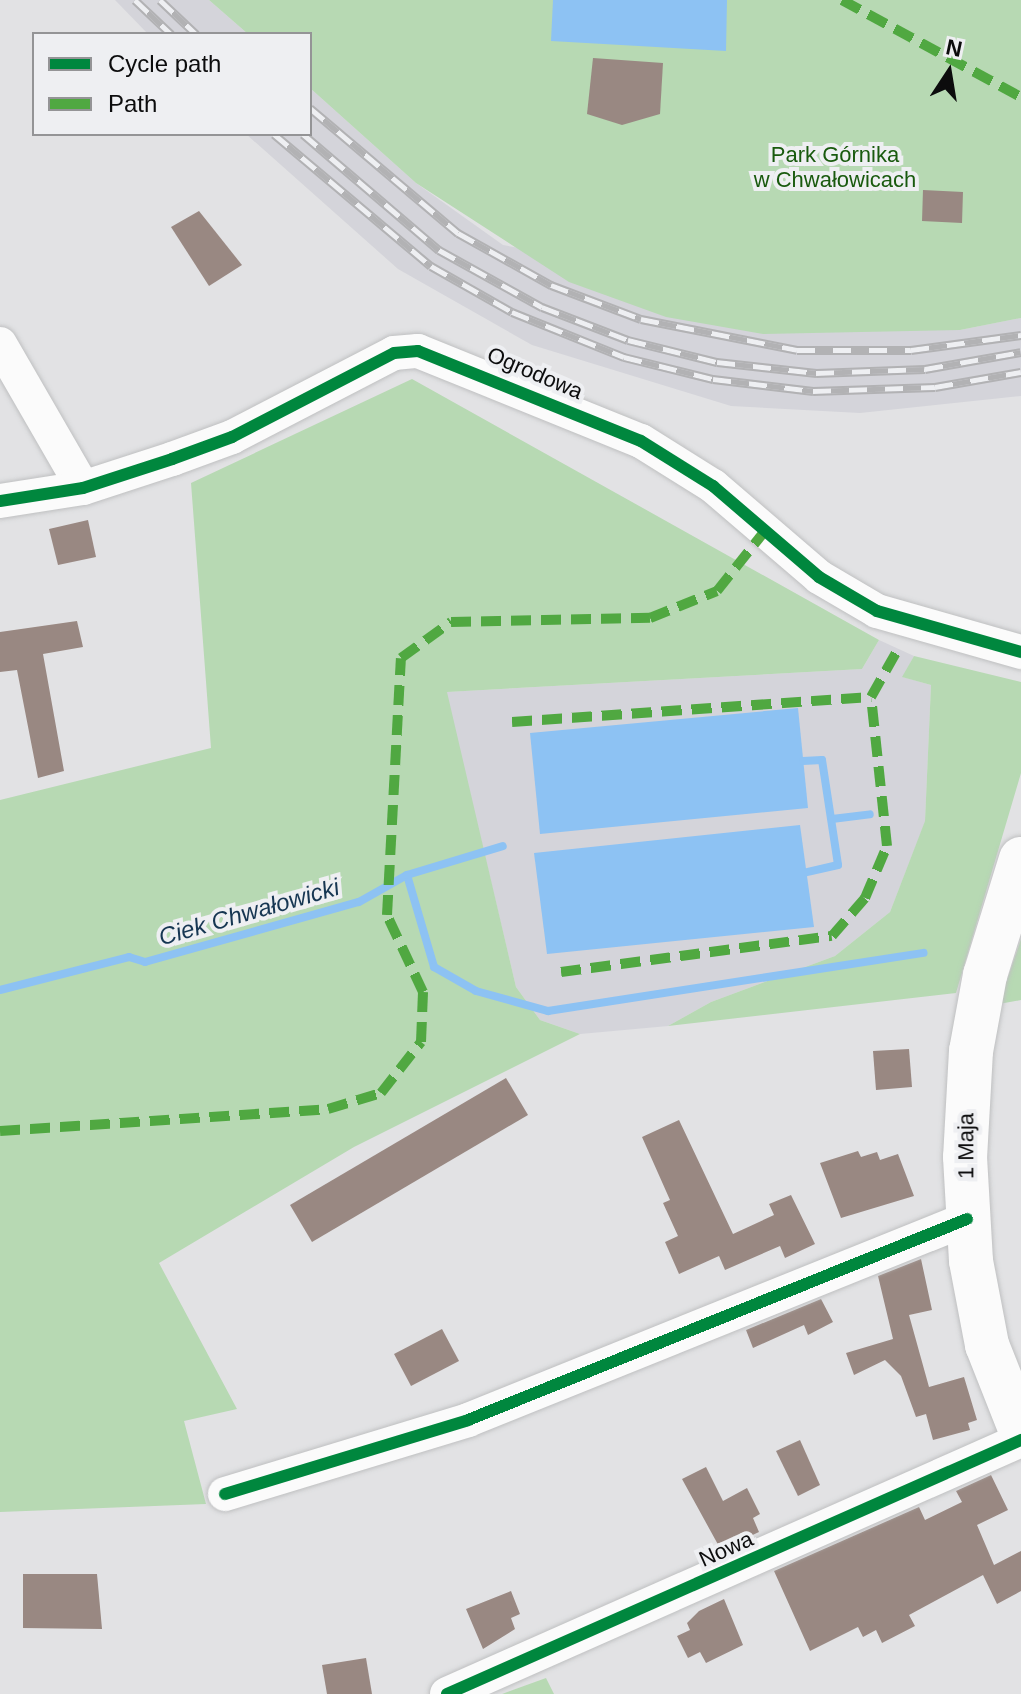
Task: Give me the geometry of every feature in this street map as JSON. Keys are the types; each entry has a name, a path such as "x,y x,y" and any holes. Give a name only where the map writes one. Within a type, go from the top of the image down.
{"main road":[{"name":"1 Maja","path":"1021,859 985,975 971,1051 967,1219 987,1345 1021,1431"}],"street":[{"path":"0,344 83,488"},
{"name":"Ogrodowa","path":"0,501 83,488 232,437 394,353 431,353 641,441 713,486 819,577 877,611 1021,652"},
{"path":"225,1494 468,1420 967,1219"},
{"name":"Nowa","path":"447,1694 1021,1440"}],"shaded area":[{"path":"115,0 209,0 246,32 146,32"},
{"path":"312,90 416,183 503,245 960,330 1021,318 1021,396 860,413 731,406 532,345 398,269 248,136 312,136"},
{"path":"879,640 914,656 903,677 931,685 925,822 890,912 835,956 711,1002 668,1026 580,1034 540,1020 516,987 446,692 862,669"}],"green space":[{"name":"Park Górnika w Chwałowicach","path":"209,0 1021,0 1021,318 960,330 763,334 666,317 569,282 416,183 312,90 312,32 246,32"},
{"path":"412,379 879,640 862,669 447,692 516,987 540,1020 580,1034 354,1147 159,1263 237,1409 184,1421 206,1504 0,1512 0,800 211,748 191,483"},
{"path":"914,656 1021,682 1021,773 956,993 668,1026 711,1002 835,956 890,912 925,821 931,685 902,677"},
{"path":"1021,939 1021,1000 999,1004"},
{"path":"546,1678 554,1694 502,1694"}],"water":[{"path":"553,0 727,0 726,51 551,41"},
{"path":"798,708 808,808 540,834 530,733"},
{"path":"800,825 814,927 547,954 534,853"}],"building":[{"path":"593,58 663,63 660,114 622,125 587,114"},
{"path":"923,190 963,192 962,223 922,221"},
{"path":"199,211 242,265 209,286 171,227"},
{"path":"88,520 96,557 58,565 49,529"},
{"path":"77,621 83,647 43,654 64,771 38,778 17,670 0,672 0,632"},
{"path":"909,1049 912,1087 876,1090 873,1051"},
{"path":"506,1078 528,1115 312,1242 290,1205"},
{"path":"679,1120 733,1234 774,1215 769,1204 791,1195 815,1244 785,1258 780,1246 725,1270 719,1256 679,1274 665,1242 678,1236 663,1203 670,1200 642,1137"},
{"path":"858,1151 861,1157 877,1152 880,1160 898,1154 914,1196 841,1218 820,1163"},
{"path":"921,1259 932,1310 909,1315 929,1387 964,1377 977,1420 968,1423 970,1430 933,1440 926,1414 916,1417 901,1376 885,1360 854,1375 846,1353 893,1339 878,1276"},
{"path":"821,1299 833,1322 808,1335 804,1325 753,1348 746,1330"},
{"path":"442,1329 459,1361 411,1386 394,1354"},
{"path":"800,1440 820,1485 798,1496 776,1451"},
{"path":"706,1467 723,1501 747,1488 760,1514 753,1518 759,1532 721,1550 682,1479"},
{"path":"991,1475 1008,1510 977,1525 994,1565 1021,1551 1021,1591 997,1604 983,1575 909,1615 915,1626 882,1643 876,1630 863,1637 858,1627 810,1651 774,1571 919,1507 925,1520 962,1502 956,1491"},
{"path":"23,1574 97,1574 102,1629 23,1628"},
{"path":"511,1591 520,1614 511,1618 515,1629 483,1649 466,1609"},
{"path":"724,1599 743,1645 706,1663 700,1652 688,1658 677,1636 690,1630 687,1623 699,1611"},
{"path":"366,1658 372,1694 327,1694 322,1665"}],"waterway":[{"path":"803,761 822,760 838,865 807,872"},
{"path":"832,819 870,814"},
{"name":"Ciek Chwałowicki","path":"0,990 129,957 145,962 359,902 407,875 503,846"},
{"path":"407,875 434,967 476,991 548,1011 924,953"}],"railway":[{"path":"135,0 169,32"},
{"path":"160,0 194,32"},
{"path":"312,110 458,233 551,285 641,319 797,350 911,350 1021,335"},
{"path":"276,136 431,266 512,312 624,357 713,379 813,391 935,387 1021,372"},
{"path":"305,136 439,250 542,307 628,340 717,362 816,373 925,369 1021,352"}],"marked path":[{"path":"842,0 1021,97"},
{"path":"0,1131 328,1109 381,1093 421,1042 423,992 387,915 401,658 451,622 650,618 717,591 764,532"},
{"path":"512,722 871,697 898,649"},
{"path":"561,972 832,936 865,898 887,846 871,697"}],"cycle path":[{"path":"0,501 83,488 172,459 232,437 394,353 418,351 641,441 713,486 819,577 877,611 1021,652"},
{"path":"225,1494 468,1420 967,1219"},
{"path":"447,1694 1021,1440"}]}
